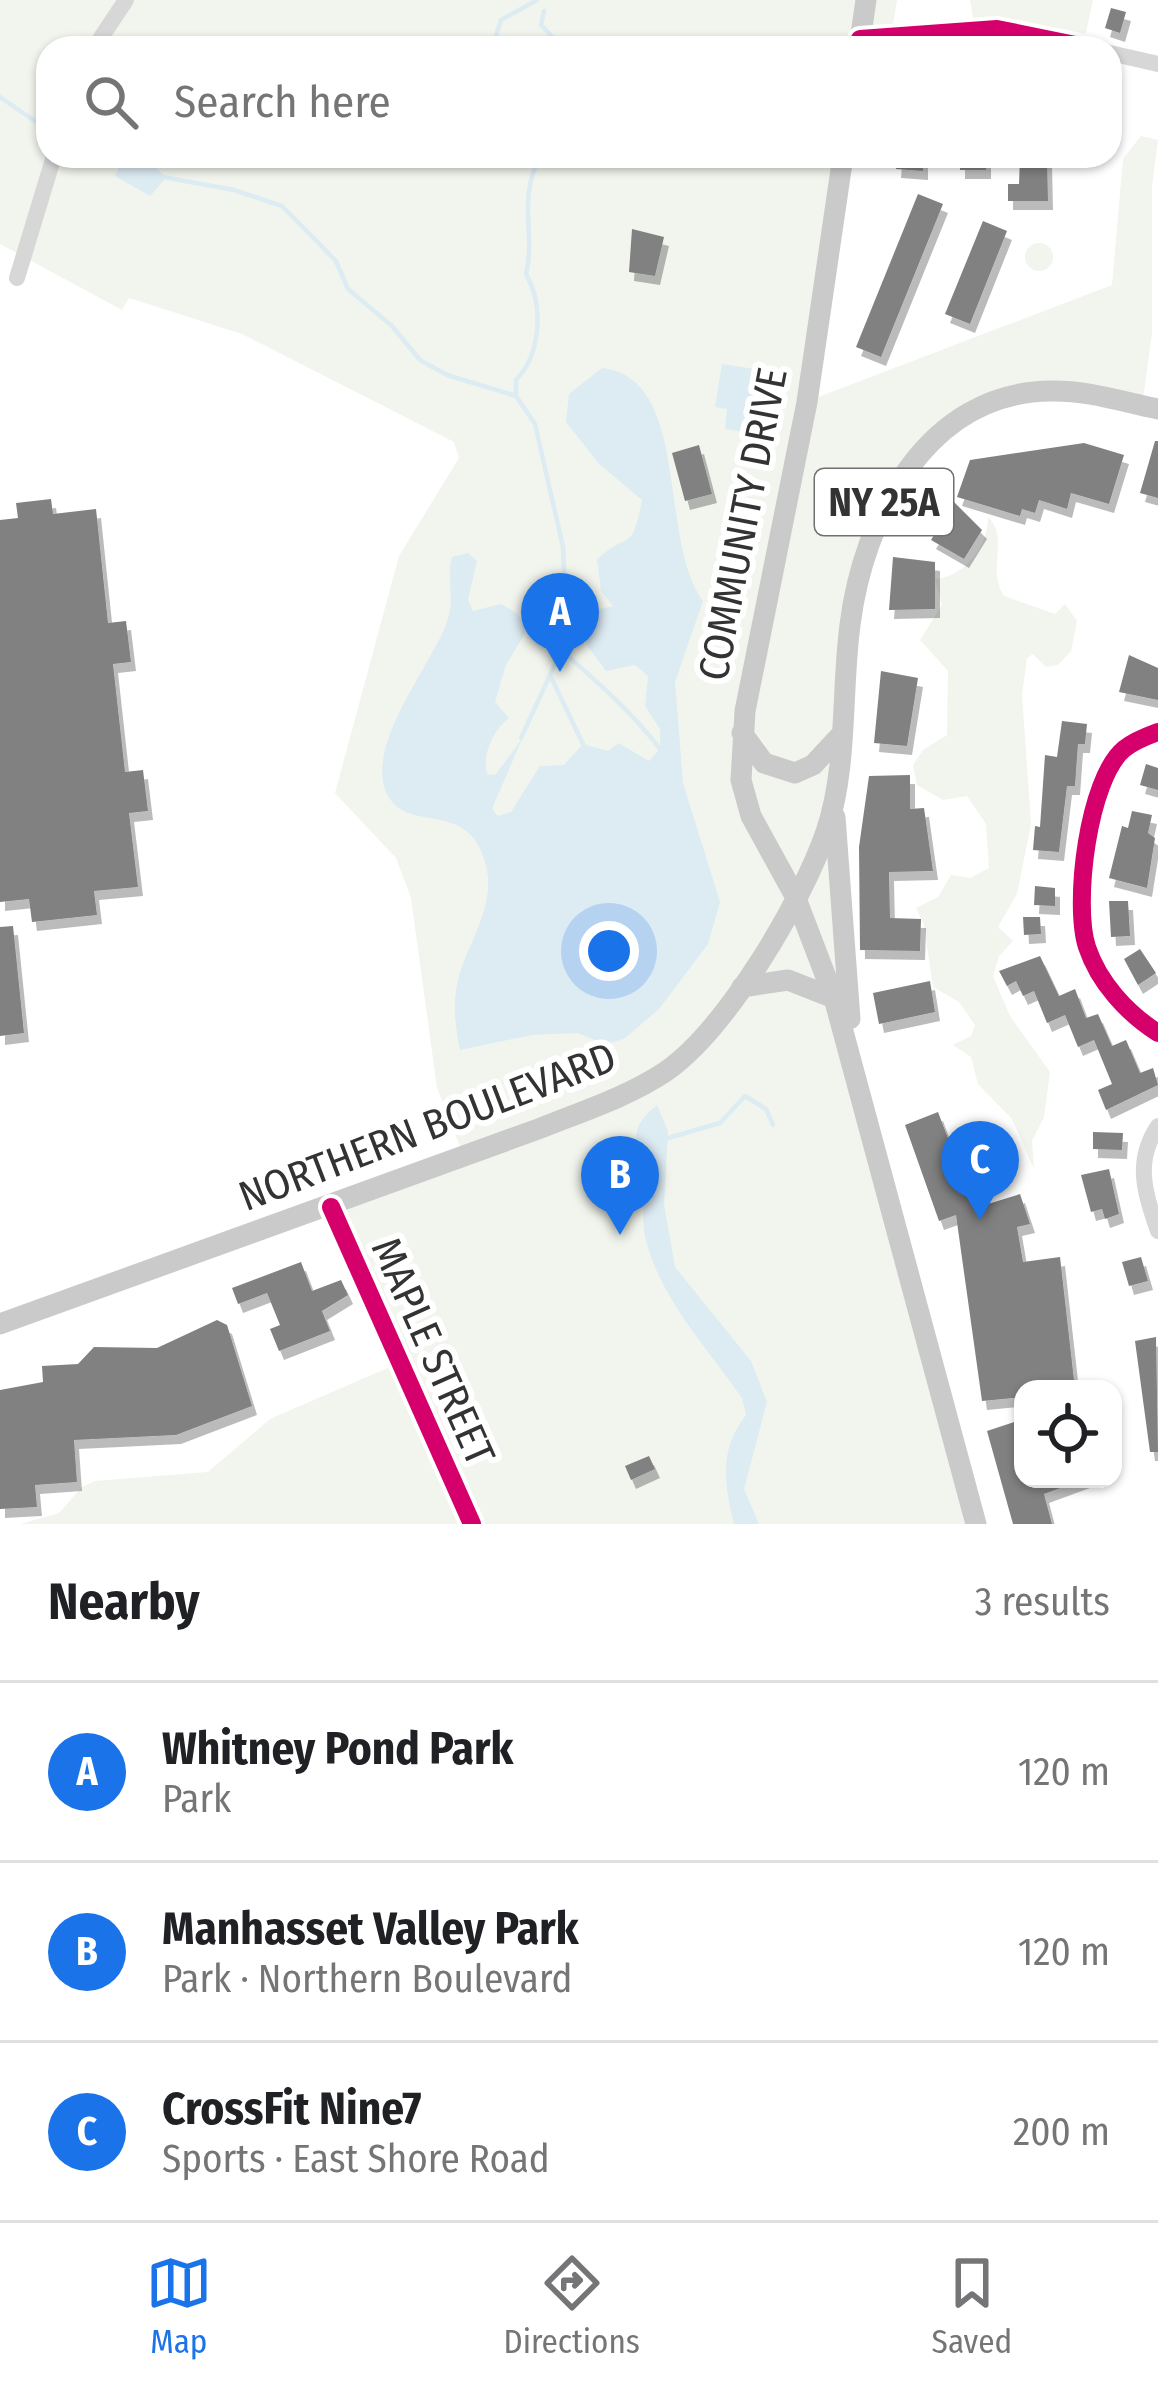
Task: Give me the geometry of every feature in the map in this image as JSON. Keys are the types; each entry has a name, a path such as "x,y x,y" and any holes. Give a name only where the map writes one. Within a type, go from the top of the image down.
{"main road":[{"path":"860,36 866,0"},
{"name":"COMMUNITY DRIVE","path":"841,168 807,402 742,733 744,796 795,896 834,998 853,1067"},
{"name":"NORTHERN BOULEVARD","path":"0,1324 331,1207 628,1093 685,1055 742,988 818,853 834,802 849,628 866,543 894,485 923,451 957,423 1020,394 1081,393 1158,410"},
{"path":"742,733 764,763 795,773 813,766 842,735"},
{"path":"834,802 853,1067 976,1524"},
{"path":"742,988 788,980 834,998"}],"street":[{"path":"102,36 126,0"},
{"path":"933,36 997,29 1031,36"},
{"path":"1122,56 1158,64"},
{"path":"17,278 50,168"},
{"path":"1158,732 1123,750 1112,764 1087,850 1080,904 1089,954 1103,981 1158,1033"},
{"path":"1158,1126 1142,1164 1142,1184 1158,1231"},
{"name":"MAPLE STREET","path":"331,1207 472,1524"}],"shaded area":[{"path":"0,0 897,0 891,36 36,36 36,168 841,168 808,401 1112,285 1123,159 1141,136 1158,140 1152,186 1152,334 1142,406 1020,394 933,441 866,543 834,801 853,1067 976,1524 20,1524 59,1513 82,1487 95,1481 208,1472 270,1419 399,1363 331,1207 464,1157 437,1088 411,898 396,858 335,793 399,556 459,458 454,442 242,334 129,298 122,310 0,244"},
{"path":"970,0 1093,0 1085,36 1019,36 975,29"},
{"path":"118,168 156,168 166,178 150,196 115,176"},
{"path":"1039,243 1049,247 1053,257 1049,267 1039,271 1029,267 1025,257 1029,247"},
{"path":"722,364 774,372 768,414 756,413 753,433 725,429 727,409 715,407"},
{"path":"602,368 630,378 649,400 661,430 689,573 703,601 675,682 683,783 720,902 708,944 659,1009 624,1039 605,1044 577,1033 532,1035 460,1050 457,986 484,911 487,870 469,833 400,809 390,799 383,779 391,732 448,619 452,557 468,553 477,561 468,600 473,611 501,604 517,613 527,630 506,665 495,702 509,718 494,736 486,759 487,774 495,775 522,739 492,809 498,816 511,812 540,766 564,765 583,744 608,751 619,743 649,761 660,749 660,729 645,706 648,676 635,665 606,671 587,645 584,627 600,609 613,606 601,591 597,560 631,536 642,500 599,464 566,422 569,394"},
{"path":"988,517 997,535 997,575 1004,596 1055,614 1065,604 1077,621 1071,651 1058,665 1046,667 1033,654 1027,658 1022,694 1031,824 1017,894 998,927 1013,941 999,956 993,976 1010,1016 1050,1072 1044,1117 1032,1141 1034,1169 1012,1119 978,1084 971,1057 953,1045 971,1036 975,1025 959,1002 933,987 924,925 916,908 938,897 951,875 970,878 989,868 986,824 967,796 943,800 917,785 913,765 923,750 947,735 948,671 920,640 942,605 935,579 956,573 973,558 984,539"},
{"path":"657,1105 668,1131 664,1204 675,1267 751,1361 767,1402 744,1489 759,1524 734,1524 728,1494 728,1454 746,1415 742,1398 672,1301 645,1236 637,1134 642,1120"}],"building":[{"path":"1111,8 1126,12 1120,33 1105,28"},
{"path":"1020,168 1047,168 1048,201 1008,201 1008,184 1019,184"},
{"path":"918,194 943,204 881,357 856,347"},
{"path":"983,221 1007,231 970,324 945,314"},
{"path":"632,229 664,237 655,276 629,272"},
{"path":"1158,441 1158,498 1140,493"},
{"path":"1084,443 1124,455 1109,504 1071,493 1067,509 1039,500 1035,513 1022,509 1020,516 957,497 970,460"},
{"path":"699,445 712,494 685,501 672,453"},
{"path":"51,499 53,514 96,509 108,623 126,621 131,662 113,664 125,772 143,770 148,811 129,813 138,887 94,891 97,915 32,922 29,899 0,902 0,520 18,518 16,503"},
{"path":"954,502 982,530 964,559 931,540"},
{"path":"893,557 935,562 935,609 889,610"},
{"path":"1129,655 1158,668 1158,700 1119,692"},
{"path":"881,671 918,678 907,746 874,743"},
{"path":"1062,721 1087,724 1085,744 1078,744 1075,786 1067,786 1059,852 1033,850 1035,826 1040,827 1045,755 1057,757"},
{"path":"1146,764 1158,768 1158,790 1140,785"},
{"path":"910,775 910,809 924,808 933,871 889,872 890,918 921,919 920,951 860,950 859,847 869,776"},
{"path":"1132,811 1152,815 1148,833 1155,838 1147,888 1109,878 1122,826 1128,828"},
{"path":"1035,886 1055,888 1055,906 1034,905"},
{"path":"1109,901 1128,901 1130,936 1111,937"},
{"path":"1023,917 1040,917 1041,934 1024,935"},
{"path":"13,926 24,1033 0,1036 0,927"},
{"path":"1140,949 1156,973 1138,985 1124,959"},
{"path":"1040,956 1059,996 1075,989 1086,1018 1098,1014 1112,1046 1126,1040 1140,1073 1153,1068 1158,1085 1106,1110 1098,1090 1112,1084 1094,1040 1078,1047 1065,1015 1047,1023 1034,991 1023,996 1016,981 1007,986 999,971"},
{"path":"930,981 935,1012 879,1024 873,993"},
{"path":"938,1112 957,1162 963,1160 974,1189 982,1186 988,1204 1020,1194 1030,1224 1017,1227 1023,1262 1060,1257 1074,1380 1014,1380 1014,1398 982,1401 956,1215 939,1221 905,1125"},
{"path":"1093,1132 1123,1133 1122,1150 1093,1149"},
{"path":"1109,1169 1119,1214 1105,1219 1102,1209 1091,1212 1081,1175"},
{"path":"1141,1257 1148,1281 1129,1286 1122,1262"},
{"path":"301,1262 312,1291 341,1280 348,1295 322,1311 330,1331 279,1351 270,1329 280,1325 267,1293 238,1304 232,1288"},
{"path":"217,1320 227,1325 252,1406 176,1435 74,1440 77,1482 35,1485 37,1507 0,1509 0,1390 43,1382 42,1366 78,1364 94,1347 157,1348"},
{"path":"1156,1337 1158,1452 1150,1452 1135,1341"},
{"path":"1014,1422 1014,1488 1060,1488 1044,1494 1052,1524 1013,1524 987,1431"},
{"path":"649,1456 655,1469 631,1480 625,1466"}],"waterway":[{"path":"496,36 501,20 537,0"},
{"path":"544,11 541,25 552,36"},
{"path":"0,97 36,122"},
{"path":"516,394 516,380 531,357 537,329 536,300 526,274 528,202 535,168"},
{"path":"163,177 234,190 282,206 336,261 348,289 392,326 420,360 447,375 516,396"},
{"path":"516,396 535,424 563,547 567,634 550,675 583,744"},
{"path":"559,648 660,749"},
{"path":"521,738 550,675"},
{"path":"665,1139 720,1123 745,1096 766,1109 773,1125"}],"cycle path":[{"path":"901,36 997,29 1031,36"},
{"path":"1158,732 1124,749 1101,787 1087,843 1082,902 1087,947 1099,973 1125,1006 1158,1033"},
{"path":"331,1207 472,1524"}],"place":[{"name":"Whitney Pond Park","path":"560,672"},
{"name":"CrossFit Nine7","path":"980,1220"},
{"name":"Manhasset Valley Park","path":"620,1235"}]}
